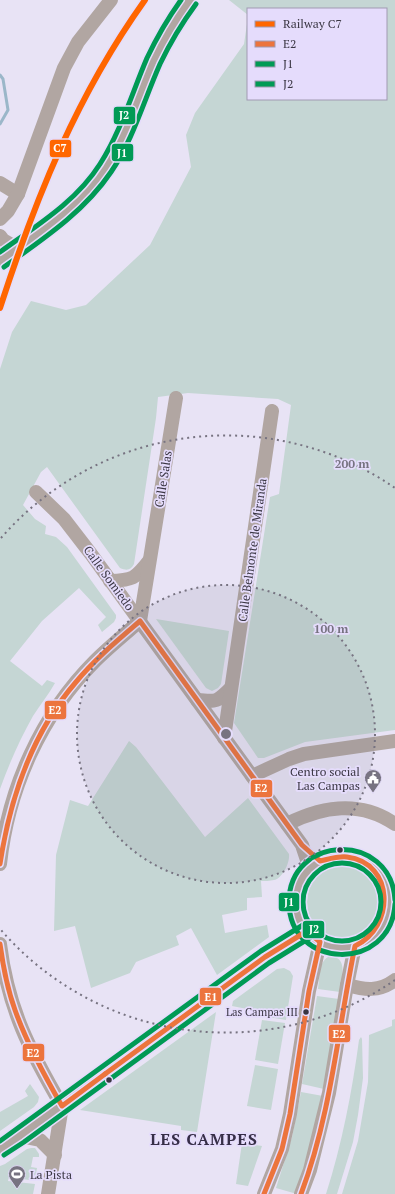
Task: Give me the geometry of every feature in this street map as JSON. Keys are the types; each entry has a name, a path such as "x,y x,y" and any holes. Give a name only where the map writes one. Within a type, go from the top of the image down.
{"street":[{"path":"0,219 8,211 18,194 64,68 78,42 111,0"},
{"path":"0,261 69,209 88,191 106,168 120,141 151,66 165,37 190,0"},
{"path":"0,183 18,194"},
{"path":"0,236 3,240 17,248"},
{"name":"Calle Salas","path":"140,621 176,398"},
{"name":"Calle Belmonte de Miranda","path":"224,738 272,411"},
{"name":"Calle Somiedo","path":"36,492 64,519 140,621 315,865"},
{"path":"110,581 131,580 139,574 150,561"},
{"path":"0,864 5,830 15,792 35,744 71,688 94,662 140,621"},
{"path":"197,700 212,702 220,700 232,688"},
{"path":"252,776 304,754 395,741"},
{"path":"287,824 312,812 340,808 366,811 380,815 395,824"},
{"path":"335,856 345,856 360,859 373,867 380,875 388,894 388,904 382,925 369,939 355,946 335,947 320,942 306,931 297,911 296,895 302,879 315,865 335,856"},
{"path":"0,1149 62,1106 265,957 306,931"},
{"path":"264,1194 282,1148 290,1114 309,991 320,942"},
{"path":"0,944 6,982 18,1021 31,1052 62,1106 48,1194"},
{"path":"301,1194 310,1170 329,1093 355,946"},
{"path":"347,986 372,990 395,980"},
{"path":"20,1136 40,1140 55,1155"}],"shaded area":[{"path":"229,0 395,0 395,730 305,742 264,758 258,758 234,723 270,497 279,494 291,405 278,399 188,393 158,397 134,564 132,568 127,570 120,568 47,467 41,472 23,505 35,519 46,526 45,534 56,537 67,547 116,615 116,618 114,622 102,632 98,625 106,617 79,588 42,621 10,661 42,686 47,680 55,683 28,725 7,770 0,789 0,369 12,332 31,301 66,310 86,305 150,245 191,167 186,135 195,113 244,44 247,24 247,100 387,100 387,8 247,8 247,14"},
{"path":"156,619 229,631 221,684 218,688 212,691 206,688"},
{"path":"129,741 136,747 205,837 248,798 289,854 287,865 283,873 277,879 261,881 262,897 247,898 247,910 222,915 225,933 267,925 269,937 217,975 191,928 176,936 179,945 136,962 130,973 91,988 75,926 54,931 56,855 70,800 88,806"},
{"path":"336,866 350,866 357,868 369,876 377,888 379,902 377,916 369,928 357,936 350,938 336,938 329,936 317,928 309,916 307,909 307,895 309,888 317,876 329,868"},
{"path":"331,956 337,958 342,965 343,970 340,992 318,989 322,965 327,958"},
{"path":"284,968 290,971 293,976 286,1020 262,1016 263,1012 232,1006 233,1001 277,969"},
{"path":"317,996 339,999 324,1089 302,1084"},
{"path":"216,1012 197,1132 181,1130 181,1126 80,1110"},
{"path":"395,1019 395,1194 342,1194 358,1141 368,1082 369,1035 392,1026 392,1020"},
{"path":"262,1020 285,1023 278,1064 255,1060"},
{"path":"361,1037 363,1078 353,1142 337,1194 326,1194 342,1137 359,1040"},
{"path":"255,1065 278,1069 271,1110 247,1106"},
{"path":"30,1084 39,1097 38,1102 34,1107 0,1131 0,1112 28,1096 25,1091"},
{"path":"301,1092 323,1096 297,1194 276,1188 292,1137"},
{"path":"242,1143 262,1146 248,1186 236,1184"},
{"path":"31,1148 35,1148 39,1154 39,1157 33,1157 31,1167 37,1168 35,1179 29,1180 9,1177 8,1181 35,1184 33,1194 0,1194 0,1166"}],"waterway":[{"path":"0,75 3,79 8,110 0,124"}],"rail line":[{"name":"C7","path":"0,308 28,226 60,148 99,73 145,0"}],"transit line":[{"name":"J2","path":"0,252 41,223 67,202 90,178 100,164 114,138 151,50 167,21 181,0"},
{"name":"J1","path":"4,267 48,235 76,212 111,172 126,147 164,56 176,33 196,4"},
{"name":"E2","path":"0,864 4,839 17,791 25,767 47,723 76,682 91,665 140,621 302,845 320,861 347,857 363,862 374,871 381,883 384,897 383,911 377,925 368,937 355,946 327,1103 320,1134 301,1194"},
{"name":"J1","path":"395,900 389,877 377,862 360,852 340,850 321,853 305,863 293,880 289,902 293,924 305,941 321,951 340,954 360,952 377,942 389,927 395,904"},
{"name":"J2","path":"342,863 357,866 370,874 378,887 381,902 378,917 370,930 357,938 342,941 327,938 314,930 306,917 303,902 306,887 314,874 327,866 342,863"},
{"name":"J2","path":"0,1141 261,951 303,925"},
{"name":"E1","path":"105,1074 265,957 307,931 320,942 309,991 290,1114 282,1149 264,1194"},
{"name":"J1","path":"4,1155 24,1142 269,963 311,937"},
{"name":"E2","path":"0,944 12,1002 20,1023 36,1059 62,1106 105,1074"}],"place":[{"name":"Centro social Las Campas","path":"373,793"},
{"name":"Las Campas III","path":"306,1012"},
{"name":"La Pista","path":"17,1189"}],"district":[{"name":"LES CAMPES","path":"204,1139"}]}
